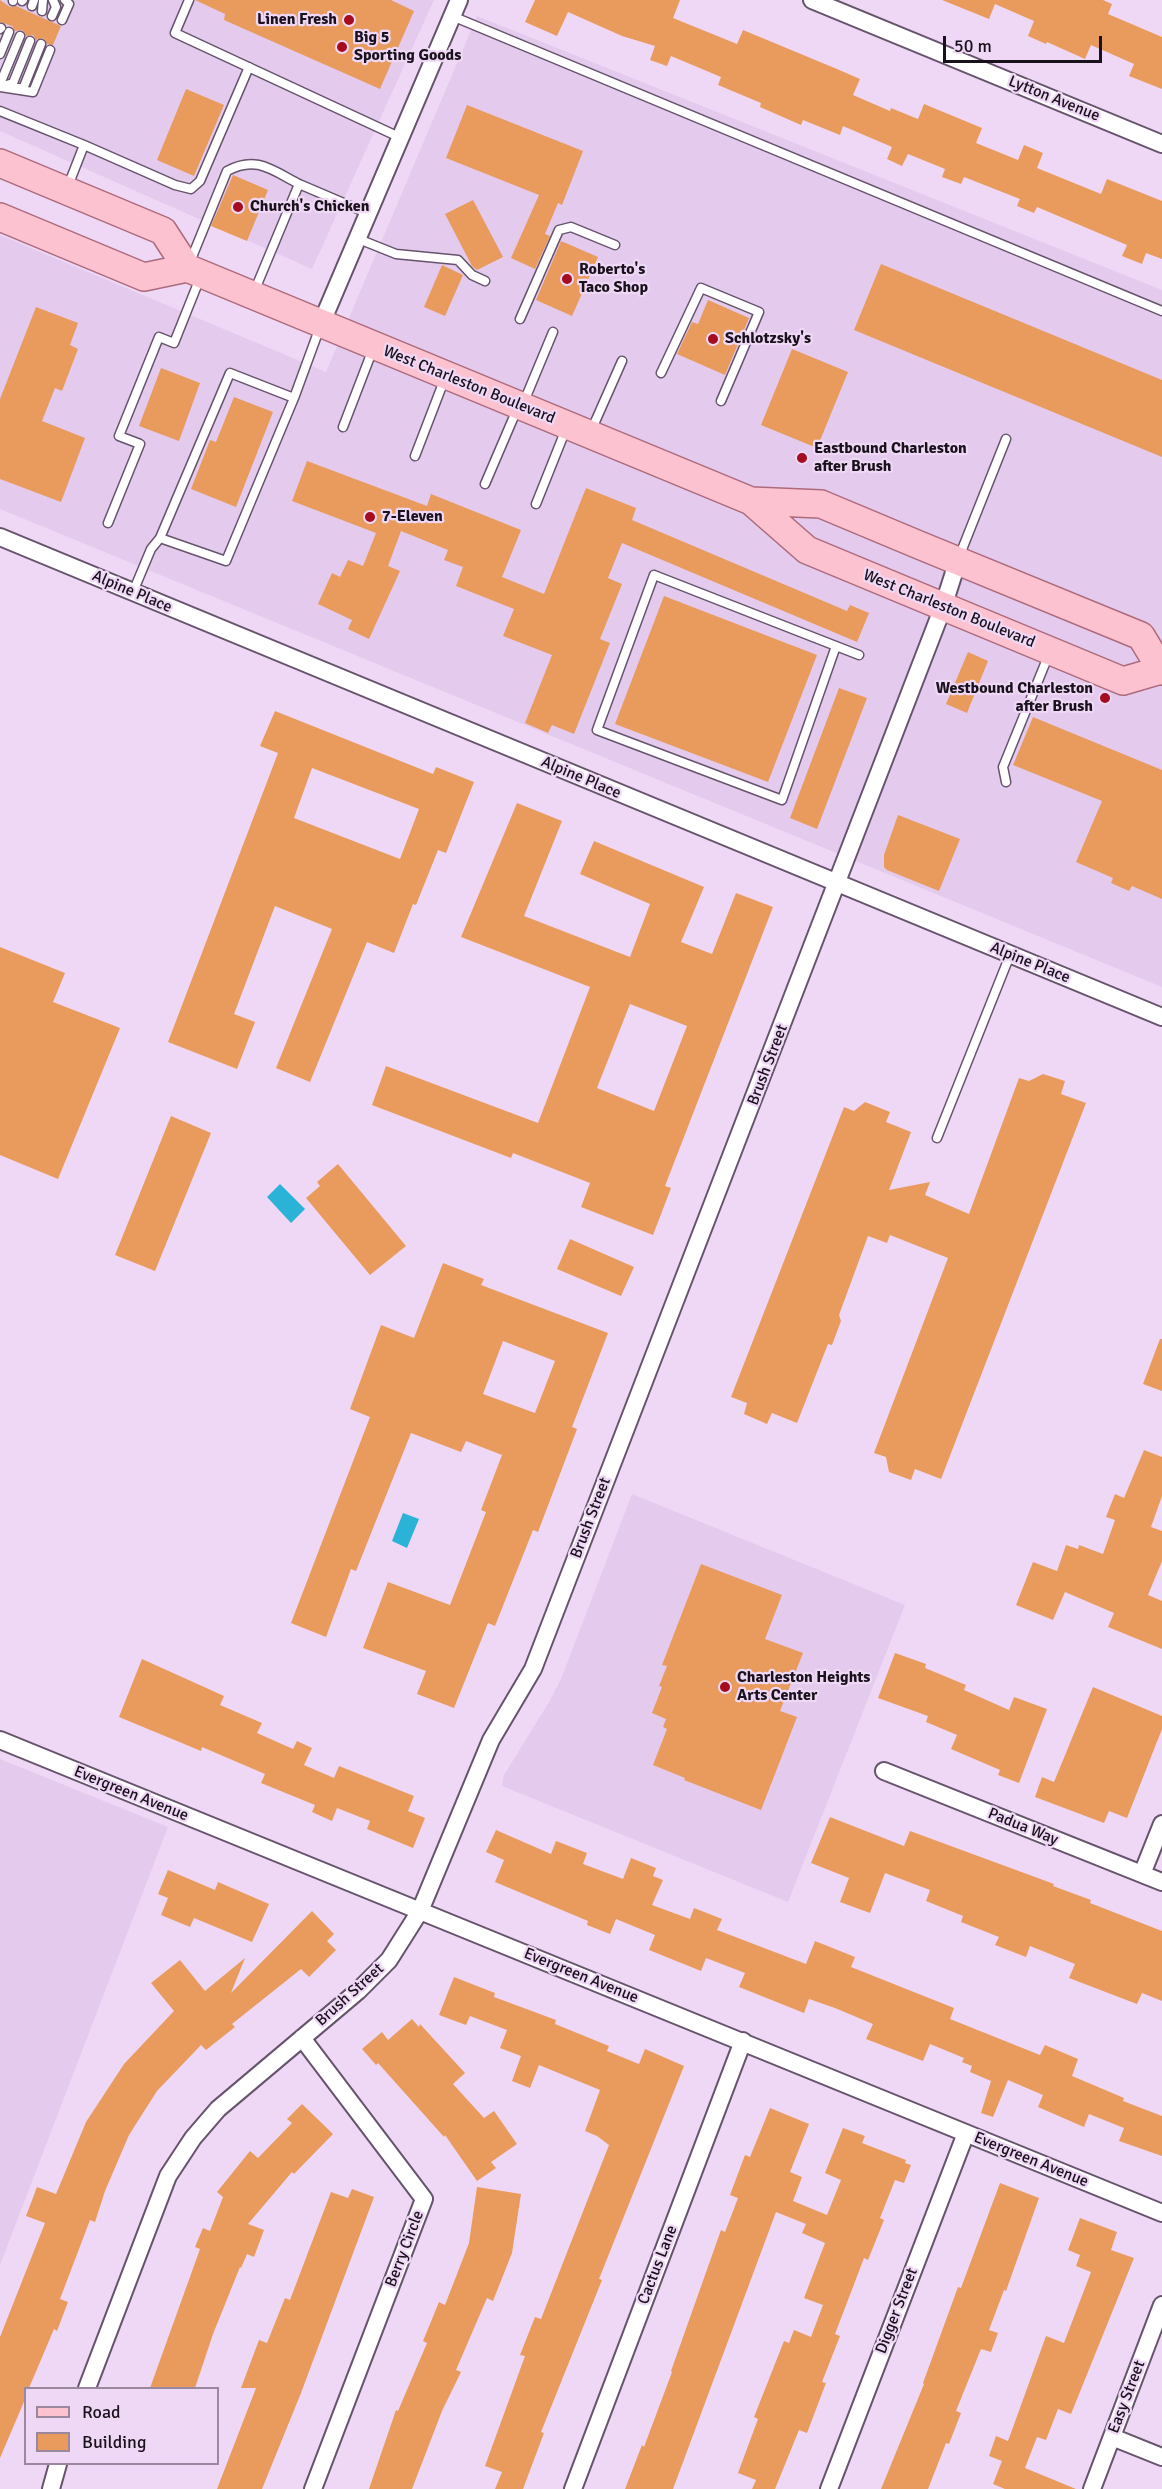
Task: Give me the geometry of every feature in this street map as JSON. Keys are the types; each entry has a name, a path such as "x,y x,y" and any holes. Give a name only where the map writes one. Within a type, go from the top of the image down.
{"main road":[{"path":"0,163 163,231 194,272"},
{"path":"3,222 144,277 194,272"},
{"name":"West Charleston Boulevard","path":"194,272 751,501 807,550 943,607 1123,681 1161,670 1141,636 821,504 751,501"}],"street":[{"path":"321,324 459,0"},
{"name":"Lytton Avenue","path":"812,0 1162,144"},
{"name":"Alpine Place","path":"0,537 1162,1017"},
{"name":"Brush Street","path":"87,2387 168,2176 193,2138 218,2109 358,1991 389,1960 420,1911 491,1740 533,1669 837,884 943,607 958,561"},
{"name":"Evergreen Avenue","path":"0,1740 1162,2212"},
{"name":"Padua Way","path":"884,1772 1162,1882"},
{"path":"1142,1874 1162,1824"},
{"name":"Berry Circle","path":"302,2037 424,2199 313,2489"},
{"name":"Cactus Lane","path":"573,2489 743,2041"},
{"name":"Digger Street","path":"829,2489 966,2133"},
{"name":"Easy Street","path":"1092,2489 1162,2306"},
{"path":"1112,2437 1162,2457"},
{"path":"51,2489 57,2465"}],"lane":[{"path":"42,11 43,0"},
{"path":"52,16 56,7 54,0"},
{"path":"62,20 69,4 65,0"},
{"path":"189,0 176,33 399,137"},
{"path":"451,16 1162,310"},
{"path":"0,54 3,30"},
{"path":"0,86 20,36"},
{"path":"0,86 13,83 30,41"},
{"path":"0,86 23,89 41,44"},
{"path":"0,86 33,92 50,50"},
{"path":"0,111 84,145 175,186 191,189 200,181 249,67"},
{"path":"67,190 84,145"},
{"path":"108,523 140,444 119,436 159,337 174,343 227,171 240,164 260,164 298,184 367,213"},
{"path":"253,296 298,184"},
{"path":"520,319 559,230 571,227 615,245"},
{"path":"356,238 396,254 458,260 472,275 485,281"},
{"path":"661,374 701,288 759,312 721,400"},
{"path":"160,538 226,561 294,398 321,324"},
{"path":"485,484 553,332"},
{"path":"343,427 375,346"},
{"path":"536,504 622,361"},
{"path":"133,592 151,549 160,538 230,373 294,398"},
{"path":"415,456 447,375"},
{"path":"958,561 1006,439"},
{"path":"836,646 782,800 597,730 654,575 836,646 859,655"},
{"path":"1006,782 1003,767 1051,651"},
{"path":"937,1138 1010,955"}],"shaded area":[{"path":"0,0 434,0 312,269 0,131"},
{"path":"477,16 1162,290 1162,987 0,509 0,235 326,372"},
{"path":"632,1494 905,1605 788,1902 502,1786 504,1775 561,1679"},
{"path":"0,1759 168,1827 0,2265"}],"water":[{"path":"280,1184 305,1209 291,1223 267,1197"},
{"path":"403,1513 419,1519 407,1548 392,1541"}],"building":[{"path":"0,0 10,7 16,6 61,26 53,45 47,44 43,38 36,40 33,35 26,36 22,30 15,31 12,26 0,22"},
{"name":"Big 5 Sporting Goods","path":"195,0 391,0 414,11 380,89 224,20 225,14"},
{"path":"535,0 680,0 673,18 737,44 743,30 837,69 860,79 853,95 890,111 891,108 918,119 924,104 982,128 976,143 1018,160 1024,145 1043,153 1037,168 1101,194 1107,179 1162,201 1162,259 1146,253 1142,264 1122,256 1127,245 1037,207 1034,213 1017,206 1020,199 964,177 961,184 942,177 945,169 908,154 902,166 887,159 892,147 843,126 840,135 803,120 801,125 760,107 761,103 718,85 721,77 671,56 667,66 650,60 655,46 622,36 568,12 557,36 525,22"},
{"path":"942,0 1103,0 1112,4 1108,14 1162,37 1162,89 1129,76 1134,64 1091,45 1085,59 1028,36 1034,21 995,4 989,19"},
{"path":"186,89 224,105 194,176 157,160"},
{"path":"467,105 583,151 562,205 558,203 545,234 550,236 535,269 511,258 539,195 446,158"},
{"name":"Church's Chicken","path":"233,175 268,190 247,241 211,226"},
{"path":"473,200 503,257 477,270 472,266 445,214"},
{"name":"Roberto's Taco Shop","path":"561,241 598,257 572,316 536,300"},
{"path":"881,264 1162,380 1162,457 854,330"},
{"path":"442,265 463,275 445,316 424,307"},
{"name":"Schlotzsky's","path":"708,300 749,318 725,375 677,354 692,322 698,324"},
{"path":"36,307 78,323 70,345 78,349 62,391 55,388 42,421 85,438 61,502 0,479 0,399"},
{"path":"792,349 848,372 817,448 761,425"},
{"path":"161,368 200,383 179,441 139,426"},
{"path":"234,397 273,412 236,507 191,489 210,440 216,442"},
{"path":"307,461 427,506 431,494 521,530 502,577 544,594 586,488 636,508 632,520 847,611 850,605 869,613 857,642 622,543 608,578 622,584 600,639 610,643 574,734 552,725 548,733 525,723 552,655 503,636 514,609 456,586 463,567 444,560 448,550 401,531 388,566 400,571 369,639 348,629 352,620 318,604 332,573 340,577 348,560 363,566 376,533 292,501"},
{"path":"664,596 817,655 768,782 615,724"},
{"path":"968,652 988,661 967,713 946,704"},
{"path":"839,688 867,698 817,829 790,818"},
{"path":"275,711 433,774 436,767 474,782 446,853 438,850 394,953 367,942 310,1082 276,1068 332,929 275,906 234,1014 255,1022 237,1069 168,1042 278,753 260,746","holes":["312,768 419,809 400,859 294,818"]},
{"path":"1033,717 1162,770 1162,899 1132,886 1129,891 1111,883 1113,878 1076,862 1102,801 1013,765"},
{"path":"517,803 562,821 524,916 630,957 650,904 580,874 594,841 704,887 681,942 712,954 736,893 773,907 665,1186 671,1188 653,1235 581,1207 590,1183 513,1153 511,1158 372,1105 386,1066 538,1123 590,987 461,937","holes":["630,1004 687,1026 654,1111 597,1088"]},
{"path":"898,815 960,839 939,891 884,867 884,855"},
{"path":"0,947 65,973 53,1002 120,1028 58,1179 0,1155"},
{"path":"1043,1074 1065,1081 1061,1094 1086,1103 941,1479 915,1469 911,1480 889,1472 886,1457 874,1453 948,1258 890,1235 887,1243 868,1236 839,1315 841,1321 832,1345 828,1344 797,1423 772,1413 767,1424 744,1414 747,1403 731,1397 844,1107 854,1111 865,1102 890,1112 886,1122 911,1132 889,1190 930,1182 925,1195 969,1214 1019,1078 1029,1081"},
{"path":"171,1116 211,1133 155,1271 115,1255"},
{"path":"338,1164 406,1246 370,1275 306,1198 320,1186 317,1182"},
{"path":"570,1239 634,1267 621,1296 557,1269"},
{"path":"443,1263 484,1279 481,1285 608,1333 572,1427 577,1429 538,1532 533,1530 495,1626 488,1623 454,1708 417,1694 426,1671 363,1648 388,1582 450,1605 486,1512 481,1510 502,1455 466,1441 461,1452 411,1433 356,1571 351,1569 326,1637 291,1623 370,1417 350,1409 381,1325 414,1338","holes":["503,1341 555,1361 535,1413 483,1394"]},
{"path":"1160,1339 1162,1339 1162,1391 1143,1384"},
{"path":"1144,1450 1162,1457 1162,1496 1151,1527 1162,1531 1162,1561 1148,1595 1162,1601 1162,1649 1108,1627 1114,1613 1065,1592 1053,1620 1016,1605 1033,1562 1057,1571 1066,1545 1078,1549 1079,1545 1103,1554 1115,1520 1106,1517 1115,1494 1124,1498"},
{"name":"Charleston Heights Arts Center","path":"701,1564 782,1595 765,1639 803,1653 780,1711 797,1717 761,1810 684,1780 685,1778 653,1765 667,1729 663,1727 666,1719 652,1713 667,1666 662,1665"},
{"path":"895,1653 926,1664 925,1668 966,1685 964,1690 1009,1710 1014,1697 1047,1709 1019,1783 998,1775 1000,1770 951,1749 957,1735 926,1722 928,1716 878,1698"},
{"path":"142,1659 224,1696 220,1705 262,1723 257,1733 293,1749 297,1741 312,1748 304,1765 334,1778 339,1766 414,1796 408,1811 425,1818 413,1848 367,1829 370,1821 337,1808 332,1821 312,1812 315,1805 261,1783 265,1774 202,1747 201,1751 119,1717"},
{"path":"1093,1687 1162,1716 1162,1729 1127,1818 1109,1811 1104,1823 1035,1797 1042,1777 1054,1782"},
{"path":"830,1817 904,1846 910,1831 1054,1884 1053,1886 1091,1900 1090,1903 1162,1931 1162,2001 1142,1993 1137,2004 1069,1978 1075,1964 1030,1946 1026,1957 995,1945 999,1937 961,1922 963,1916 926,1901 930,1890 885,1873 870,1913 840,1902 849,1878 811,1863"},
{"path":"496,1830 551,1854 556,1841 587,1853 583,1864 623,1879 631,1858 656,1868 653,1876 663,1880 652,1905 690,1919 694,1908 722,1919 717,1930 806,1964 815,1941 855,1957 851,1967 954,2008 950,2019 1040,2055 1045,2045 1078,2059 1072,2076 1124,2098 1123,2101 1162,2116 1162,2156 1119,2141 1124,2128 1089,2114 1084,2127 1038,2107 1043,2095 1008,2080 993,2117 981,2113 991,2081 970,2072 972,2066 962,2062 964,2058 930,2044 923,2061 866,2039 873,2024 835,2008 809,1999 804,2013 739,1987 745,1973 706,1958 701,1971 649,1950 655,1935 616,1919 610,1934 587,1925 588,1921 495,1882 504,1860 486,1852"},
{"path":"168,1870 215,1890 218,1882 269,1904 252,1942 194,1918 190,1927 161,1915 168,1898 158,1894"},
{"path":"312,1911 334,1934 327,1941 336,1950 309,1977 301,1969 232,2024 235,2027 206,2050 201,2045 157,2091 129,2135 105,2191 95,2222 90,2220 60,2299 68,2302 57,2331 54,2329 29,2387 24,2387 24,2402 0,2458 0,2337 45,2223 26,2216 37,2187 56,2194 86,2122 124,2064 174,2011 151,1983 180,1960 205,1991 245,1958 231,1993"},
{"path":"454,1977 495,1993 494,1997 556,2020 555,2024 609,2046 607,2051 639,2064 645,2049 684,2066 599,2279 602,2280 541,2432 544,2433 523,2489 495,2489 502,2472 485,2466 525,2356 520,2355 535,2317 541,2319 609,2145 585,2131 600,2090 539,2065 530,2088 512,2081 521,2056 500,2048 507,2030 470,2016 466,2025 439,2015"},
{"path":"412,2019 419,2027 420,2024 465,2073 453,2084 484,2118 494,2111 517,2144 491,2162 496,2168 477,2181 445,2135 444,2137 378,2063 376,2065 362,2049 382,2032 388,2040"},
{"path":"302,2104 333,2134 294,2174 292,2172 248,2224 264,2230 254,2257 247,2254 240,2267 213,2334 195,2387 150,2387 200,2249 195,2247 203,2228 210,2231 223,2197 217,2192 250,2151 258,2158 292,2123 287,2119"},
{"path":"770,2108 809,2124 790,2172 802,2177 793,2201 827,2215 841,2180 825,2173 843,2128 865,2136 862,2143 906,2160 905,2163 911,2165 904,2183 895,2180 880,2218 884,2220 868,2260 864,2258 835,2334 840,2336 822,2382 826,2383 807,2433 799,2430 775,2489 752,2489 756,2480 738,2473 758,2419 754,2417 784,2341 789,2343 794,2330 811,2337 823,2305 804,2298 825,2243 802,2233 806,2224 776,2212 673,2489 625,2489 642,2445 644,2447 672,2372 721,2230 725,2232 738,2198 730,2195 745,2155 750,2157"},
{"path":"1000,2183 1039,2198 1006,2291 1004,2290 989,2330 998,2333 991,2352 981,2349 956,2411 961,2413 949,2444 946,2443 928,2489 881,2489 924,2384 958,2287 961,2288"},
{"path":"477,2187 521,2194 512,2253 493,2301 487,2298 456,2370 461,2372 442,2411 412,2489 369,2489 396,2410 398,2411 427,2343 423,2341 439,2302 445,2305 469,2243"},
{"path":"352,2189 374,2197 301,2393 262,2489 217,2489 256,2388 241,2388 259,2340 267,2343 285,2298 290,2300 331,2192 348,2198"},
{"path":"1080,2218 1117,2232 1111,2250 1134,2258 1071,2414 1058,2409 1046,2440 1037,2437 1025,2468 1076,2489 1005,2489 993,2484 1002,2461 989,2456 996,2436 1008,2441 1046,2336 1064,2343 1091,2272 1076,2266 1080,2255 1068,2250"}],"place":[{"name":"Linen Fresh","path":"349,20"},
{"name":"Big 5 Sporting Goods","path":"342,47"},
{"name":"Church's Chicken","path":"238,207"},
{"name":"Roberto's Taco Shop","path":"567,279"},
{"name":"Schlotzsky's","path":"713,339"},
{"name":"Eastbound Charleston after Brush","path":"802,458"},
{"name":"7-Eleven","path":"370,517"},
{"name":"Westbound Charleston after Brush","path":"1105,698"},
{"name":"Charleston Heights Arts Center","path":"725,1687"}]}
